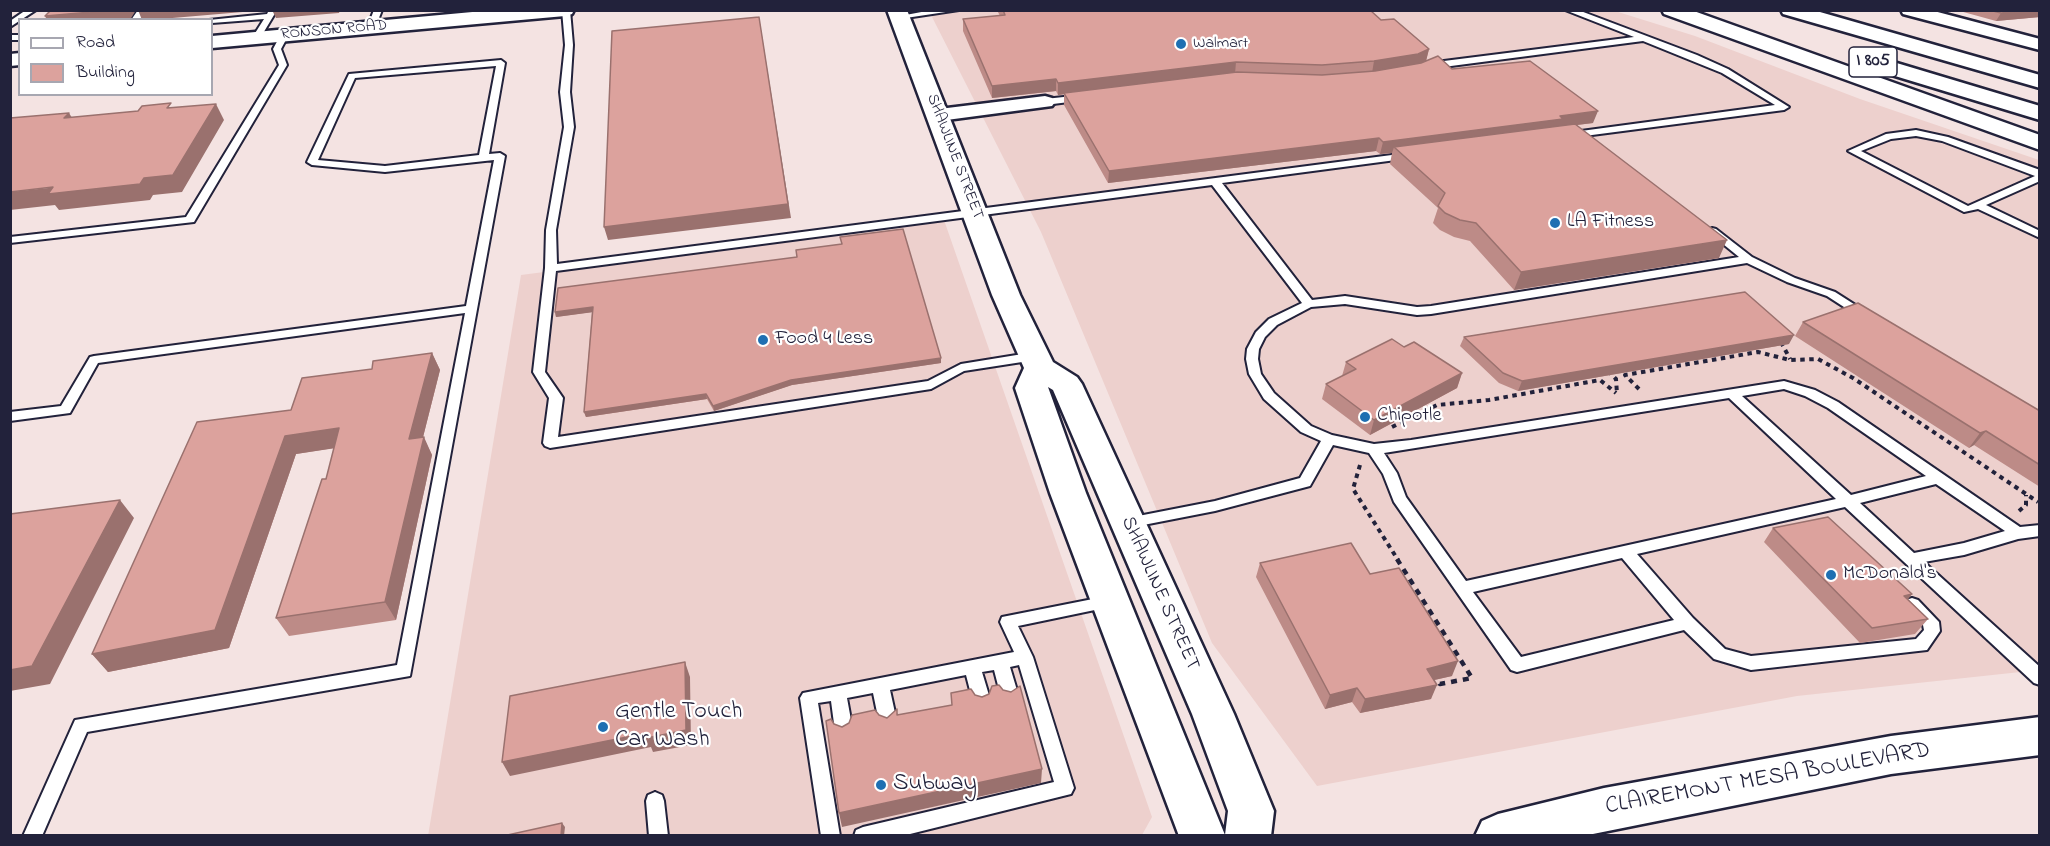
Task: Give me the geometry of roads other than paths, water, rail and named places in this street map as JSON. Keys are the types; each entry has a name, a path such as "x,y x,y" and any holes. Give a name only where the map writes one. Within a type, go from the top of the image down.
{"main road":[{"name":"RONSON ROAD","path":"213,42 284,36 374,19 565,10"},
{"path":"1671,10 2040,143"},
{"name":"I 805","path":"1706,10 2040,112"},
{"name":"I 805","path":"1790,10 2038,81"},
{"name":"SHAWLINE STREET","path":"898,14 939,115 1006,295 1038,362 1066,384 1213,714 1251,811 1248,836"},
{"path":"1817,63 2040,133"},
{"path":"1038,362 1031,388 1068,492 1202,836"},
{"name":"CLAIREMONT MESA BOULEVARD","path":"1498,836 1604,809 1868,759 2040,736"}],"street":[{"path":"1909,10 2040,45"},
{"path":"939,115 1045,102"}],"lane":[{"path":"12,21 32,10"},
{"path":"565,10 570,45 565,93 569,127 551,230 551,268 539,372 556,398 550,443 931,385 961,368 1038,362"},
{"path":"898,14 955,10"},
{"path":"1554,137 1784,107 1725,71 1694,57 1569,10"},
{"path":"213,21 272,13"},
{"path":"256,38 272,13"},
{"path":"10,240 190,220 283,65 277,49 284,36"},
{"path":"1418,70 1431,64 1643,39"},
{"path":"32,836 81,725 404,671 500,156 483,158 385,169 312,162 352,76 501,63 483,158"},
{"path":"1045,102 1089,97"},
{"path":"1916,133 1945,139 2040,176 1968,210 1853,151 1889,136 1916,133"},
{"path":"1572,135 1592,147"},
{"path":"551,268 1416,155"},
{"path":"1215,181 1310,304"},
{"path":"1977,205 2040,235"},
{"path":"1703,225 1748,259 1791,280 1831,294 1881,324"},
{"path":"2025,228 2030,241 2040,245"},
{"path":"1748,259 1431,310 1417,311 1345,300 1310,304 1273,322 1260,335 1252,349 1252,359 1256,374 1269,396 1306,429 1329,439 1368,448 1411,445 1784,385 1810,393 1833,405 2018,533"},
{"path":"10,417 65,410 94,360 470,309"},
{"path":"1732,393 2040,678"},
{"path":"1128,523 1215,506 1305,482 1329,439"},
{"path":"1368,448 1390,473 1399,498 1517,665 1687,623"},
{"path":"1462,588 1849,501 1939,478"},
{"path":"1806,510 1824,526"},
{"path":"1911,559 1964,549 2018,533 2040,530"},
{"path":"1625,551 1687,623 1720,654 1751,663 1920,645 1932,631 1931,622 1895,590"},
{"path":"863,831 1035,790 1065,788 1026,657 1008,622 1110,601"},
{"path":"831,836 810,698 1026,657"},
{"path":"1000,662 1010,697"},
{"path":"972,668 982,702"},
{"path":"880,685 888,722"},
{"path":"838,693 844,731"},
{"path":"655,801 659,836"}],"place":[{"name":"Walmart","path":"1181,44"},
{"name":"LA Fitness","path":"1555,223"},
{"name":"Food 4 Less","path":"763,340"},
{"name":"Chipotle","path":"1365,417"},
{"name":"McDonald's","path":"1831,575"},
{"name":"Gentle Touch Car Wash","path":"603,727"},
{"name":"Subway","path":"881,785"}]}
